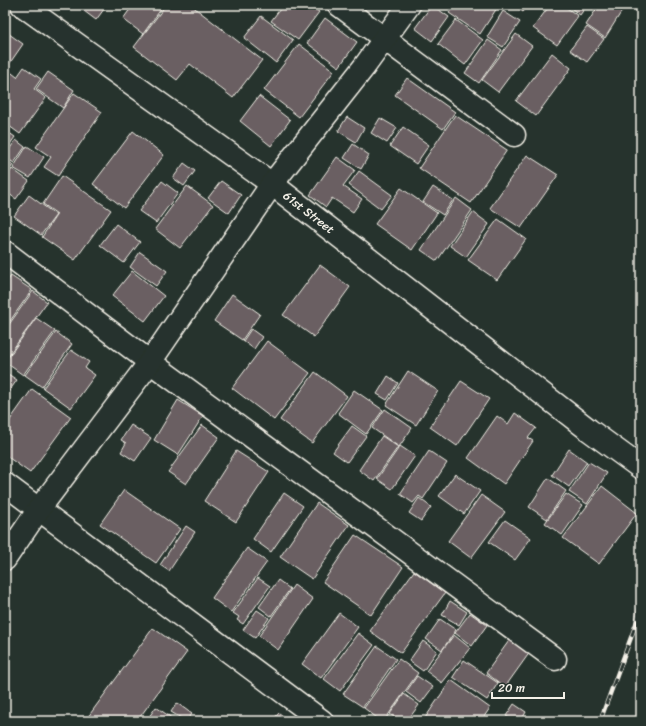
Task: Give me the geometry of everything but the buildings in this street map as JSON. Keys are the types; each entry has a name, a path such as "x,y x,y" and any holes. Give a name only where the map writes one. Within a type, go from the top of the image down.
{"street":[{"name":"61st Street","path":"22,5 272,184 589,430 641,468"},
{"path":"339,5 514,135"},
{"path":"5,559 39,509 150,362 272,184 385,39 409,5"},
{"path":"5,252 150,362 555,660"},
{"path":"5,484 322,721"}],"railway":[{"path":"600,721 636,624 641,602"}]}
